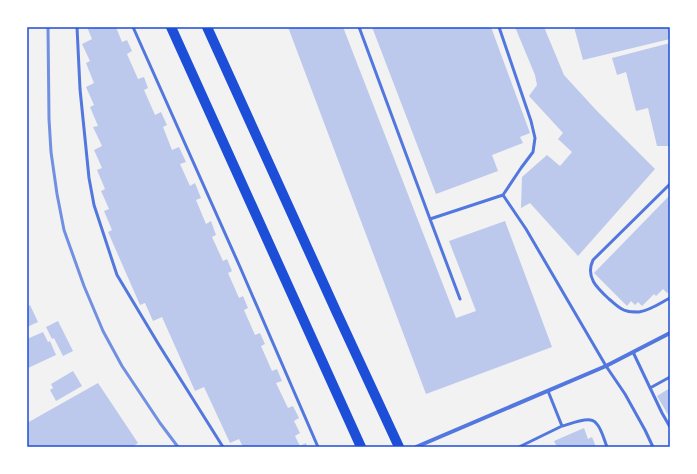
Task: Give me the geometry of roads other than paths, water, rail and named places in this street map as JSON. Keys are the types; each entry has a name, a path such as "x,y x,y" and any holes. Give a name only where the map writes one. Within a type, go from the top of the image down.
{"main road":[{"path":"171,27 361,447"},
{"path":"207,27 399,447"}],"street":[{"path":"416,447 606,366 670,333"}],"lane":[{"path":"77,27 80,89 89,178 94,205 117,275 223,447"},
{"path":"133,27 318,447"},
{"path":"358,27 460,299"},
{"path":"430,219 503,195 533,152 535,138 531,121 499,27"},
{"path":"670,184 593,260 590,266 590,271 592,279 598,289 617,306 626,311 639,312 652,309 670,298"},
{"path":"503,195 526,229 645,430 653,447"},
{"path":"633,352 670,427"},
{"path":"650,388 670,377"},
{"path":"548,391 562,426"},
{"path":"519,447 562,426 587,419 593,420 598,424 607,447"}],"railway":[{"path":"48,27 49,119 51,152 64,230 84,286 103,331 122,366 178,447"}]}
